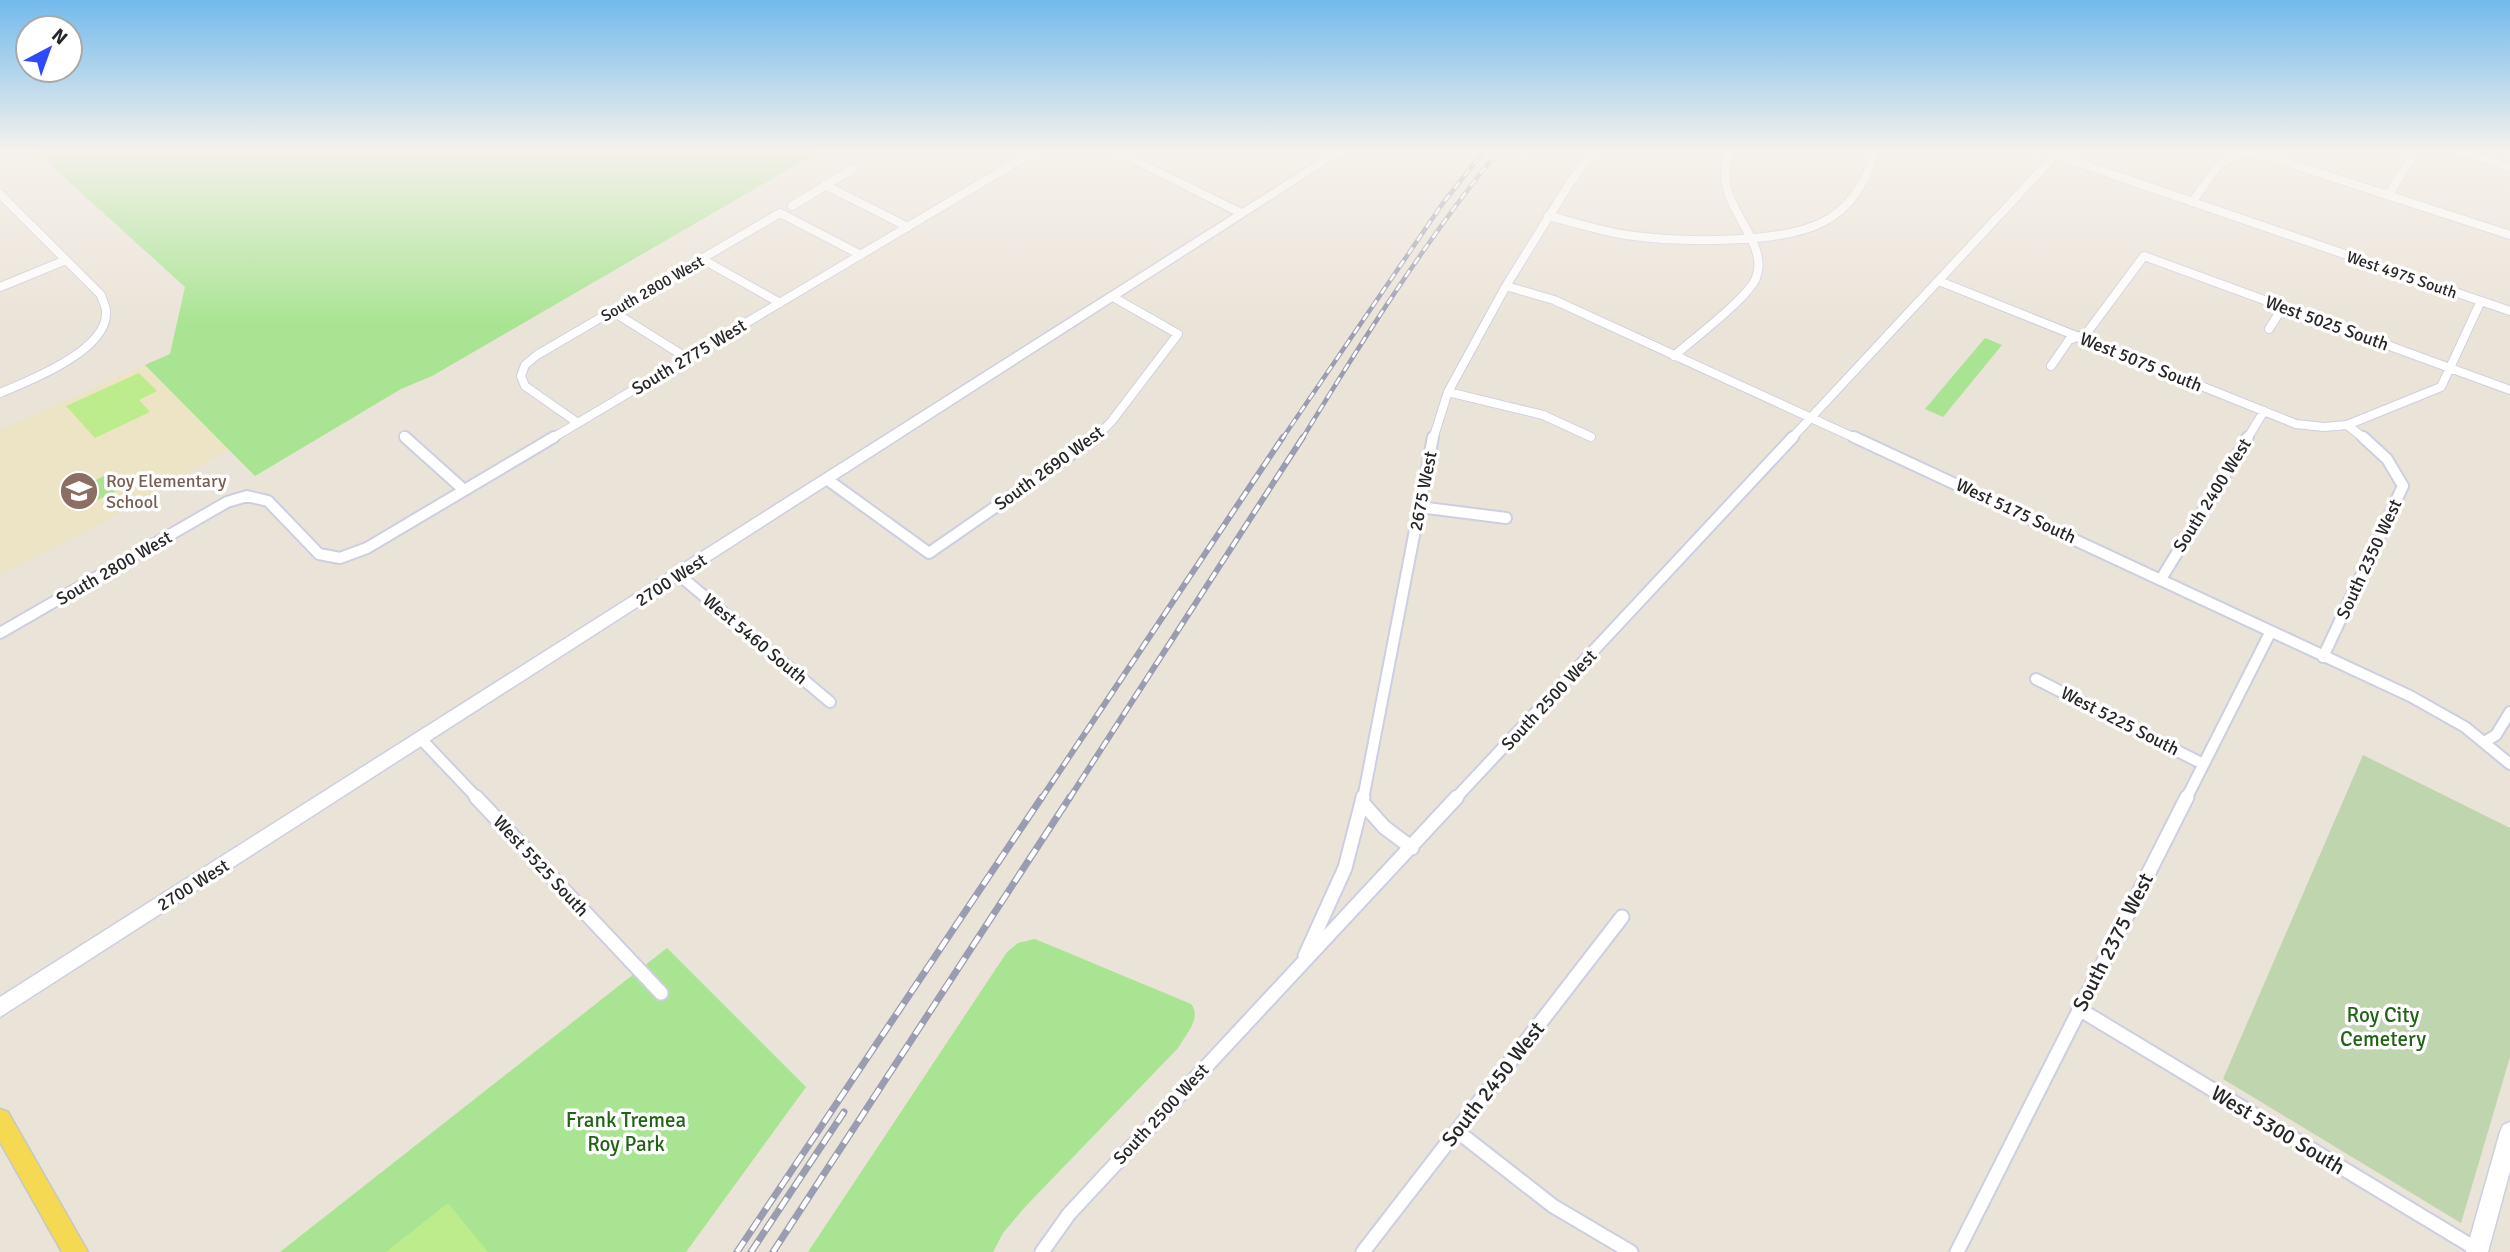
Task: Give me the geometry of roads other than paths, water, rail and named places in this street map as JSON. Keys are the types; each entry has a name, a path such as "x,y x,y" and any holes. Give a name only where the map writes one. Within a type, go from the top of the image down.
{"main road":[{"path":"0,1120 76,1252"}],"street":[{"path":"0,393 67,361 96,336 107,319 108,306 101,295 15,209"},
{"path":"872,209 908,227"},
{"name":"South 2775 West","path":"227,502 247,496 268,501 319,554 340,558 367,548 938,209"},
{"path":"1233,209 1243,214"},
{"name":"2700 West","path":"0,1009 1250,209"},
{"name":"2675 West","path":"1301,965 1345,868 1362,802 1432,441 1448,392 1506,286 1552,209"},
{"path":"1674,356 1756,281 1759,261 1735,209"},
{"path":"1548,216 1611,233 1653,238 1750,237 1786,234 1813,227 1839,209"},
{"name":"South 2500 West","path":"1042,1252 1069,1214 2005,209"},
{"name":"West 4975 South","path":"2214,209 2510,311"},
{"path":"2432,209 2510,235"},
{"name":"South 2800 West","path":"578,423 525,386 521,376 525,365 537,355 780,213 861,255"},
{"name":"West 5025 South","path":"2078,337 2086,334 2144,256 2510,390"},
{"path":"702,259 780,303"},
{"path":"0,287 66,260"},
{"name":"West 5075 South","path":"1939,281 2297,424 2324,427 2347,425"},
{"name":"West 5175 South","path":"1506,286 1554,300 2439,710 2486,741 2510,764"},
{"name":"South 2690 West","path":"828,480 929,553 1094,439 1111,422 1178,334 1113,297"},
{"path":"2347,425 2441,387 2482,301"},
{"path":"2269,329 2283,307"},
{"path":"612,311 687,358"},
{"path":"2051,366 2069,340 2078,337"},
{"path":"1448,392 1544,415 1591,437"},
{"name":"South 2400 West","path":"2161,579 2264,411"},
{"name":"South 2350 West","path":"2323,657 2403,486 2397,468 2382,451 2347,425"},
{"path":"404,436 464,491"},
{"name":"South 2800 West","path":"0,634 227,502"},
{"path":"1419,507 1506,519"},
{"name":"West 5460 South","path":"679,575 830,702"},
{"name":"South 2375 West","path":"1957,1252 2270,633"},
{"name":"West 5225 South","path":"2036,679 2203,764"},
{"path":"2486,741 2496,736 2510,712"},
{"name":"West 5525 South","path":"422,740 661,993"},
{"path":"1362,802 1384,827 1412,848"},
{"name":"South 2450 West","path":"1363,1252 1622,917"},
{"name":"West 5300 South","path":"2079,1009 2477,1251"},
{"path":"1457,1131 1553,1206 1631,1252"},
{"path":"2477,1251 2507,1155 2510,1132"}],"railway":[{"path":"1282,439 1439,209"},
{"path":"1302,439 1396,292 1453,209"},
{"path":"1041,799 1283,437"},
{"path":"1069,799 1303,437"},
{"path":"737,1252 1042,797"},
{"path":"773,1252 1070,797"},
{"path":"751,1252 844,1112"}],"place":[{"name":"Roy Elementary School","path":"79,491"}],"park label":[{"name":"Roy City Cemetery","path":"2383,1027"},
{"name":"Frank Tremea Roy Park","path":"626,1132"}]}
